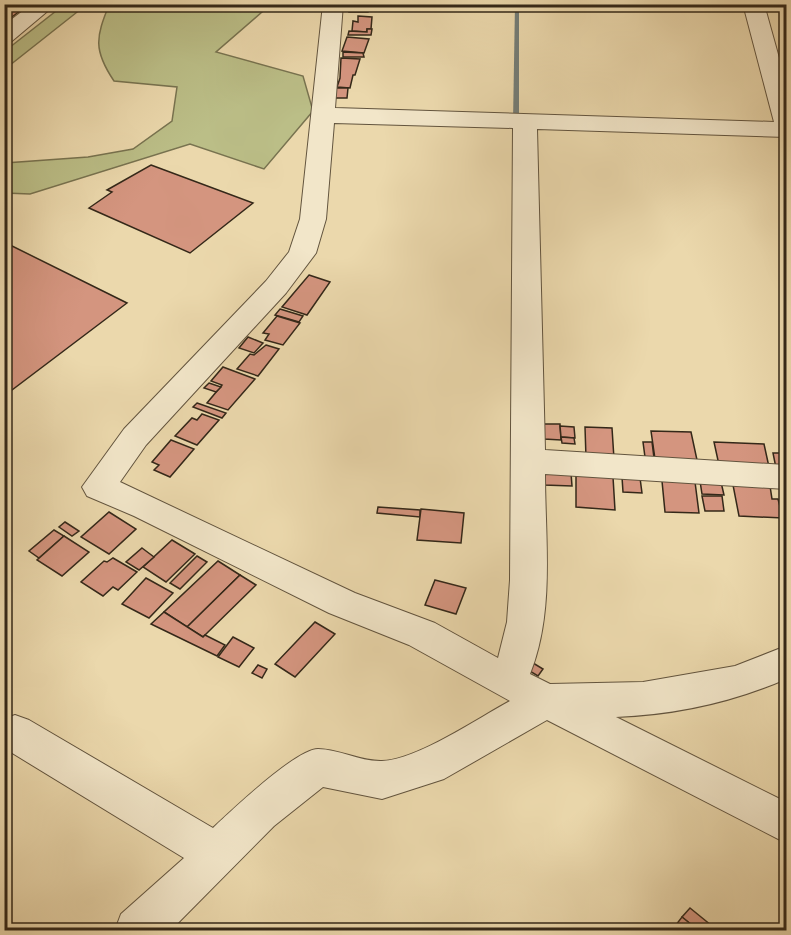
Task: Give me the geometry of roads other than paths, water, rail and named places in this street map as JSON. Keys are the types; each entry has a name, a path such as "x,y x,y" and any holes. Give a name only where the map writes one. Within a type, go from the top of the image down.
{"street":[{"path":"4,36 46,4"},
{"path":"333,4 313,219 302,253 276,286 135,437 99,487 146,507 342,603 423,634 508,682 786,823"},
{"path":"753,4 786,122"},
{"path":"321,115 786,130"},
{"path":"508,682 520,657 525,630 529,461 518,120"},
{"path":"529,461 786,477"},
{"path":"137,930 167,905 260,812 317,767 382,780 430,766 546,701 643,699 738,682 786,662"},
{"path":"15,733 218,854"}],"waterway":[{"path":"516,122 517,4"}]}
